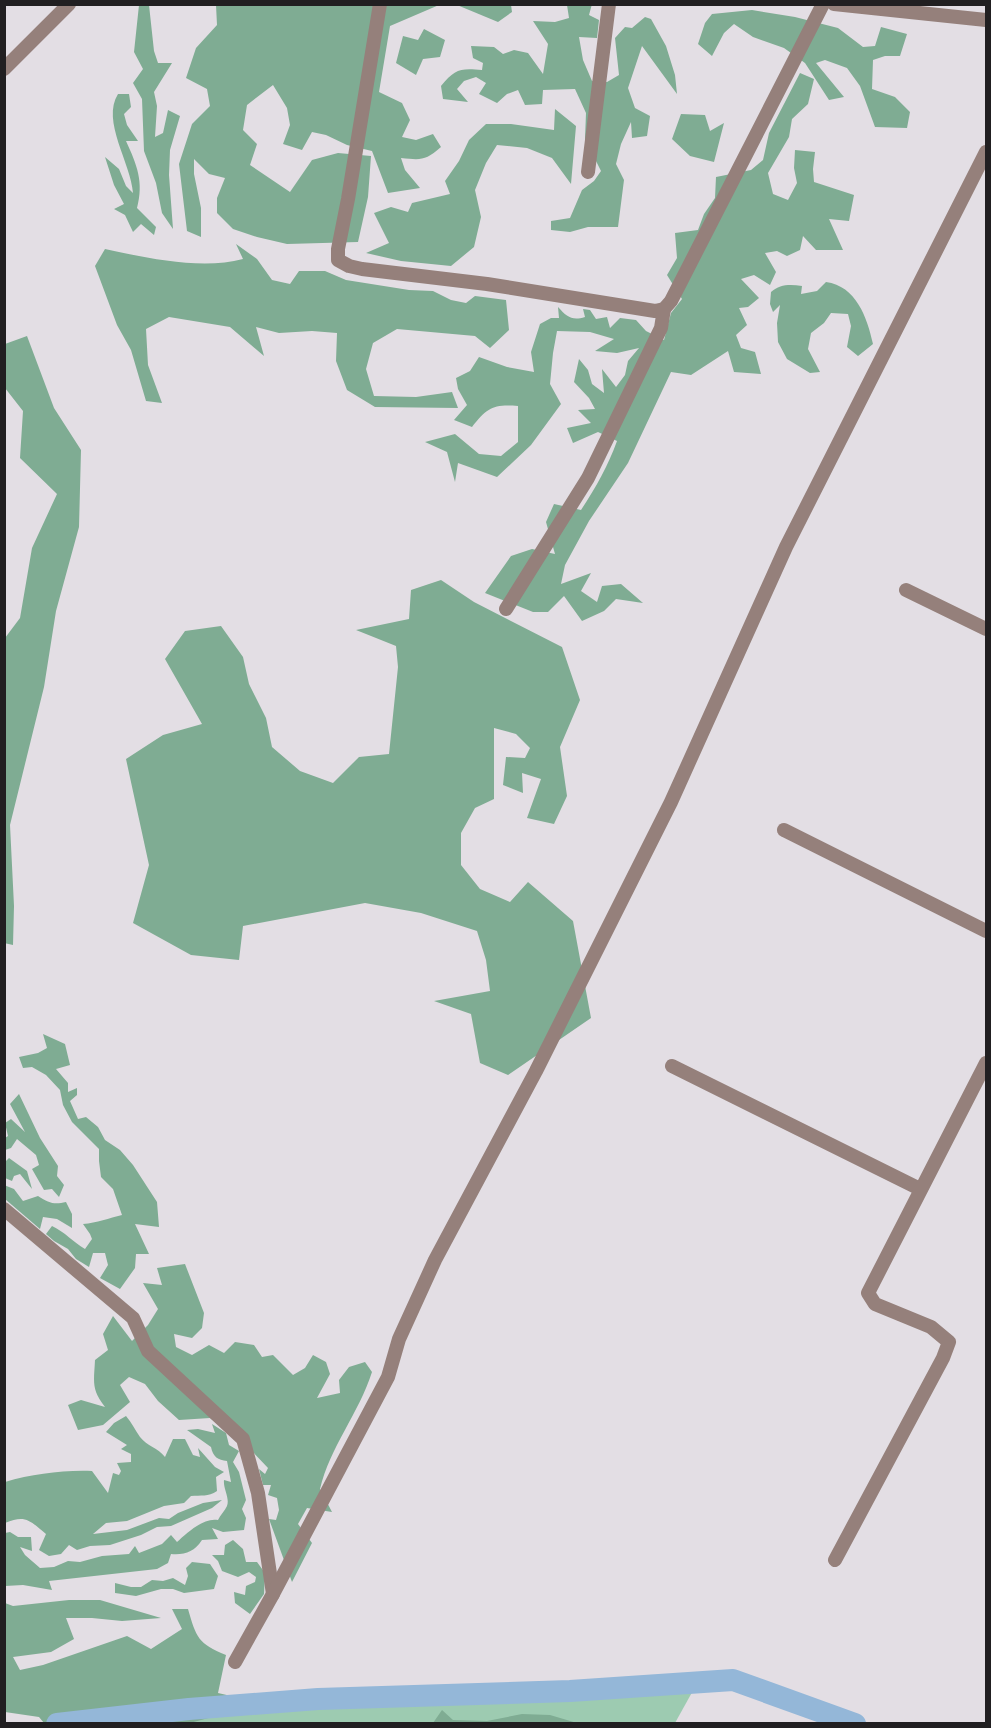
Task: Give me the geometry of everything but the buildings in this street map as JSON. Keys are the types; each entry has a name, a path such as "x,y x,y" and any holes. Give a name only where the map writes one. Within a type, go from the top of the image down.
{"street":[{"path":"4,69 69,4"},
{"path":"380,4 338,260 362,269 487,284 655,311 664,309"},
{"path":"588,172 609,4"},
{"path":"506,609 588,478 662,328 664,309 671,301 823,4"},
{"path":"834,4 987,20"},
{"path":"235,1662 388,1377 399,1339 435,1260 536,1071 666,813 786,547 986,156"},
{"path":"906,590 987,629"},
{"path":"784,830 987,931"},
{"path":"835,1560 943,1359 949,1342 931,1327 875,1304 868,1293 987,1063"},
{"path":"672,1066 920,1189"},
{"path":"4,1209 132,1318 148,1351 243,1440 258,1493 273,1594"}],"green space":[{"path":"592,4 589,15 599,20 597,38 579,37 583,60 592,81 607,82 619,75 615,38 625,27 632,28 645,17 651,19 666,46 675,75 677,94 642,46 628,88 635,108 650,116 647,136 632,138 631,122 621,144 616,164 624,180 618,227 588,227 570,232 551,230 551,221 570,218 582,190 594,181 601,171 585,139 586,113 575,89 543,90 542,104 525,105 518,90 507,94 497,103 479,94 486,83 476,77 464,81 457,89 468,102 443,99 441,86 458,71 482,70 483,63 473,58 471,46 494,47 503,54 514,50 528,53 543,74 548,44 533,21 555,22 569,18 567,5"},
{"path":"139,5 149,5 154,51 158,63 172,63 154,92 157,106 155,137 163,133 168,110 180,116 170,150 169,175 173,229 162,213 156,183 144,151 142,99 133,83 143,69 134,52"},
{"path":"216,5 439,5 390,26 379,92 402,103 410,120 402,137 416,140 433,134 441,147 431,155 422,158 401,158 405,170 420,188 388,193 372,151 347,145 326,135 312,132 302,150 283,144 290,125 287,108 273,85 247,105 243,130 257,144 250,165 290,192 312,160 338,153 371,156 368,197 358,242 287,244 233,229 217,213 217,198 225,178 209,174 194,159 194,174 201,208 201,237 187,231 179,164 192,124 210,106 207,89 186,78 196,48 217,25"},
{"path":"457,5 511,5 512,12 498,22"},
{"path":"752,10 795,17 838,28 863,47 875,46 881,27 907,34 900,56 885,56 873,60 872,89 895,97 910,112 907,128 875,127 860,86 847,68 825,60 816,63 844,97 829,100 805,63 784,48 753,37 734,24 724,33 712,56 698,44 705,23 712,14"},
{"path":"424,29 445,40 440,57 423,59 416,75 396,63 403,36 418,40"},
{"path":"800,73 814,79 808,104 792,119 789,137 768,173 773,194 788,200 797,183 794,168 795,150 815,152 814,182 854,195 849,221 829,219 843,250 816,250 803,236 800,250 787,256 777,251 765,253 776,272 770,285 754,275 741,279 759,298 748,307 739,308 747,325 736,335 741,348 755,352 761,374 734,372 728,351 691,375 671,372 628,463 589,521 565,565 561,584 591,573 581,591 597,602 602,586 621,584 643,603 616,599 604,611 582,621 564,596 548,612 533,612 485,593 511,556 532,549 555,554 546,522 554,504 581,510 601,476 617,441 598,432 573,443 567,428 591,423 578,410 595,409 589,398 574,382 579,359 588,370 592,384 604,393 602,369 616,387 625,375 628,361 639,348 617,353 595,351 614,339 590,332 557,331 550,384 561,404 531,445 497,477 458,463 455,482 447,452 425,442 455,434 479,454 501,456 518,442 518,406 491,409 482,415 472,427 454,420 467,405 458,389 456,378 470,371 479,357 507,367 534,372 531,352 540,324 551,318 559,318 558,307 567,316 573,318 585,317 583,309 590,310 596,319 607,317 610,328 620,318 636,320 646,331 664,340 671,313 682,299 667,275 677,258 675,233 698,230 704,214 715,198 716,177 751,170 763,160 769,133"},
{"path":"118,94 129,94 131,107 124,114 127,125 138,141 126,141 138,174 140,190 137,208 156,227 154,235 141,224 133,232 125,215 114,209 124,204 114,185 105,157 119,169 126,186 133,193 113,117"},
{"path":"555,109 576,126 571,184 552,158 527,148 497,145 486,163 475,190 481,217 474,247 451,266 401,261 366,253 389,243 374,213 391,207 408,212 412,203 450,194 445,181 459,161 469,140 486,124 511,124 554,130"},
{"path":"681,114 705,115 710,131 724,123 714,162 690,156 672,139"},
{"path":"236,244 257,259 272,280 290,284 299,271 325,271 346,280 409,290 433,291 451,300 466,303 475,296 506,300 509,330 490,348 475,336 397,329 373,343 366,369 374,396 416,397 452,392 458,408 375,407 347,390 336,361 337,333 312,331 279,333 256,327 264,356 230,327 169,317 146,329 148,365 162,403 146,401 131,350 117,325 95,266 105,249 174,262 210,263 243,259"},
{"path":"826,282 836,285 852,296 867,323 873,344 858,356 847,347 851,326 848,314 831,313 824,323 811,333 808,349 820,372 810,373 787,359 778,342 777,323 780,305 773,312 770,304 771,292 785,285 793,285 802,286 801,294 817,291"},
{"path":"27,336 54,408 81,450 79,527 56,611 44,687 10,825 14,906 13,945 4,943 5,638 20,618 32,548 57,494 20,458 23,411 5,388 5,344"},
{"path":"441,580 474,602 562,647 580,700 560,747 567,796 554,824 527,818 541,779 522,773 523,793 503,785 506,757 525,758 530,748 516,734 494,728 494,799 475,808 461,833 461,865 480,889 510,902 528,882 573,921 591,1018 508,1075 480,1063 471,1014 434,1001 490,991 486,960 477,931 421,913 365,903 243,926 239,960 191,955 133,923 149,865 126,759 163,735 202,724 165,659 185,631 221,626 243,657 249,684 266,718 272,747 300,771 333,783 359,757 389,754 398,667 396,646 356,630 409,619 411,590"},
{"path":"43,1034 65,1044 70,1065 56,1069 68,1083 68,1092 77,1088 77,1095 70,1101 78,1119 86,1117 98,1127 105,1140 120,1150 133,1165 157,1202 159,1227 135,1224 149,1254 136,1254 135,1268 120,1289 100,1278 108,1265 105,1253 93,1253 89,1267 46,1234 52,1226 85,1249 92,1239 83,1224 122,1215 113,1189 101,1177 99,1149 72,1122 63,1105 60,1090 46,1075 32,1067 23,1068 19,1057 38,1053 47,1048"},
{"path":"19,1094 40,1138 58,1166 57,1176 64,1185 59,1197 52,1189 44,1190 32,1169 39,1165 36,1155 17,1139 11,1148 5,1150 5,1138 8,1136 5,1123 11,1119 25,1132 10,1104"},
{"path":"9,1158 27,1171 32,1189 20,1174 14,1176 12,1181 5,1178 5,1162"},
{"path":"4,1185 14,1189 23,1201 38,1196 52,1203 66,1202 72,1214 72,1228 57,1219 43,1217 40,1229 5,1199"},
{"path":"185,1264 204,1313 202,1328 192,1338 174,1334 176,1347 192,1355 209,1345 224,1353 235,1342 254,1345 262,1357 273,1355 293,1375 305,1368 313,1355 326,1362 330,1374 317,1398 340,1393 339,1380 349,1367 365,1362 372,1372 360,1402 331,1459 320,1489 332,1512 307,1508 298,1524 312,1543 292,1582 269,1519 276,1520 279,1510 277,1498 268,1495 271,1485 263,1485 259,1469 265,1474 268,1468 252,1451 210,1418 179,1420 158,1401 145,1384 129,1377 120,1385 130,1402 103,1425 78,1430 68,1405 81,1400 105,1407 95,1390 95,1360 108,1350 103,1334 113,1316 132,1341 148,1325 158,1309 143,1283 162,1285 157,1268"},
{"path":"126,1416 140,1437 165,1457 173,1439 185,1439 193,1455 200,1457 198,1448 215,1467 224,1472 216,1477 217,1491 214,1493 191,1496 184,1503 164,1506 127,1521 106,1523 93,1534 127,1530 159,1518 169,1519 203,1503 222,1500 212,1508 171,1526 157,1527 110,1545 90,1546 77,1550 69,1545 61,1554 49,1556 39,1550 46,1534 36,1526 23,1519 5,1523 5,1482 48,1473 92,1471 108,1493 113,1473 119,1475 121,1471 117,1463 131,1462 131,1454 121,1449 127,1445 106,1432 114,1423"},
{"path":"212,1424 226,1433 229,1445 239,1451 233,1462 239,1472 246,1500 242,1509 246,1518 244,1530 223,1532 212,1528 218,1539 202,1540 189,1552 171,1554 168,1563 157,1569 49,1581 52,1590 23,1585 5,1586 5,1533 10,1532 18,1537 31,1537 32,1551 20,1547 25,1555 40,1568 54,1567 68,1561 80,1562 102,1556 129,1554 135,1546 139,1553 162,1544 171,1535 177,1542 202,1523 218,1520 228,1503 224,1487 224,1480 231,1482 227,1461 216,1457 211,1447 187,1430 198,1429 215,1433"},
{"path":"233,1540 243,1549 246,1562 257,1562 265,1573 264,1594 250,1614 235,1603 234,1592 245,1595 246,1586 255,1582 256,1577 249,1572 238,1577 222,1571 218,1561 212,1555 224,1555 225,1545"},
{"path":"192,1562 210,1564 218,1576 214,1589 184,1593 173,1589 161,1589 136,1596 115,1593 115,1583 141,1587 152,1580 163,1581 173,1578 185,1585 188,1576 186,1568"},
{"path":"69,1600 100,1600 161,1618 122,1621 66,1618 74,1639 51,1652 13,1657 20,1670 43,1665 127,1636 151,1649 182,1629 172,1609 188,1609 196,1633 204,1643 226,1655 218,1693 231,1696 212,1717 190,1723 44,1723 39,1717 5,1712 5,1603 13,1606"},
{"path":"695,1687 675,1723 172,1724 189,1712"},
{"path":"442,1710 453,1720 487,1721 522,1714 550,1715 577,1723 433,1723"}],"waterway":[{"path":"57,1724 189,1709 318,1699 570,1691 733,1680 855,1724"}]}
